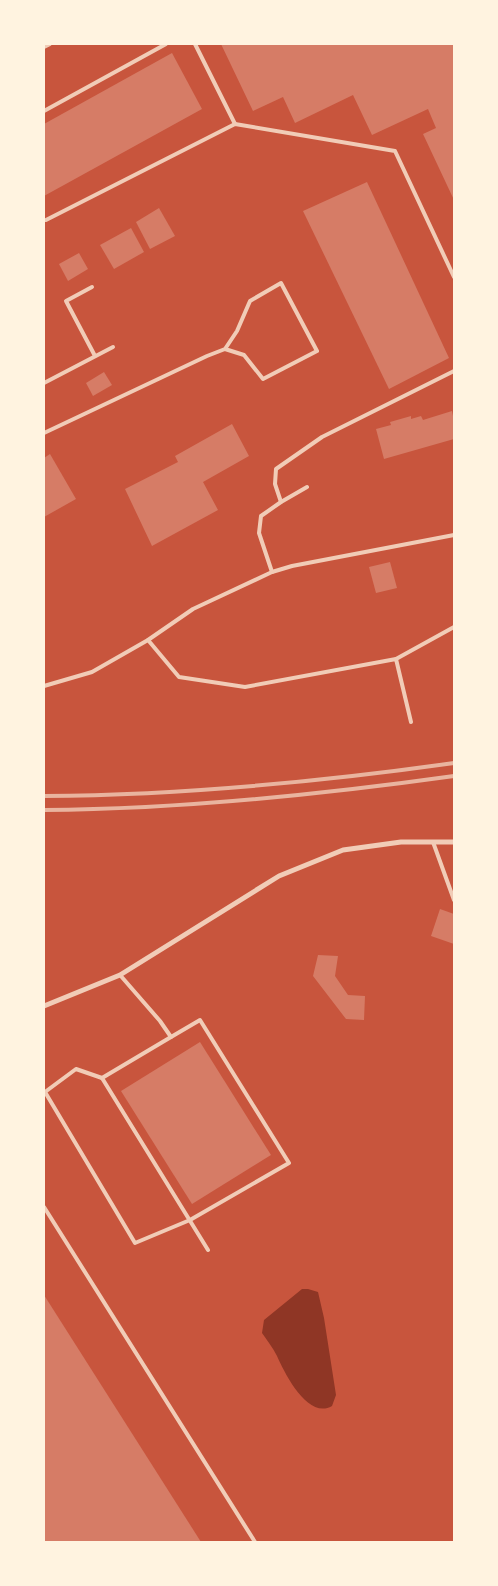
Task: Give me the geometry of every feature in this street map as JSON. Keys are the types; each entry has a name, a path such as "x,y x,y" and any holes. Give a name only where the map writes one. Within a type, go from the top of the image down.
{"street":[{"path":"44,1006 120,975 280,876 343,850 401,842 454,842"}],"lane":[{"path":"44,47 50,44"},
{"path":"44,111 166,44"},
{"path":"195,44 235,124"},
{"path":"46,220 235,124 396,151 454,277"},
{"path":"44,426 45,432 225,349 237,331 250,301 282,283 317,351 263,379 244,355 225,349"},
{"path":"92,287 66,301 95,356"},
{"path":"44,383 113,347"},
{"path":"281,502 275,484 276,469 322,437 454,371"},
{"path":"272,572 259,533 261,516 307,487"},
{"path":"44,686 92,672 148,640 193,609 272,572 292,566 454,535"},
{"path":"148,640 179,677 245,687 396,659 454,628"},
{"path":"396,659 411,722"},
{"path":"433,842 454,900"},
{"path":"120,975 160,1021 171,1037"},
{"path":"102,1078 200,1020 289,1163 190,1220 135,1243 45,1092 76,1069 102,1078 190,1220 208,1250"},
{"path":"44,1207 255,1542"}],"shaded area":[{"path":"302,1289 318,1292 324,1318 336,1395 332,1406 323,1409 314,1407 298,1393 274,1350 262,1333 264,1320"}],"building":[{"path":"221,44 454,44 454,200 423,134 436,128 428,109 372,135 353,95 295,123 283,97 253,111"},
{"path":"172,53 202,109 44,196 44,124"},
{"path":"367,182 449,358 389,389 303,211"},
{"path":"159,208 175,236 150,249 136,222"},
{"path":"131,228 144,252 114,269 100,245"},
{"path":"79,253 88,269 68,281 59,264"},
{"path":"104,372 112,385 93,396 86,383"},
{"path":"452,411 454,439 384,459 376,429 391,425 390,422 411,416 411,419 421,416 423,420"},
{"path":"232,424 249,456 203,482 218,510 152,546 125,489 178,462 175,456"},
{"path":"50,454 76,499 44,517 44,458"},
{"path":"390,562 397,588 376,593 369,567"},
{"path":"440,909 454,914 454,944 431,936"},
{"path":"318,955 338,956 335,976 348,995 365,996 364,1020 346,1019 313,976"},
{"path":"200,1042 271,1155 192,1204 121,1091"},
{"path":"44,1295 201,1542 44,1542"}],"railway":[{"path":"44,796 147,793 301,782 454,763"},
{"path":"44,810 147,807 249,800 454,776"}]}
